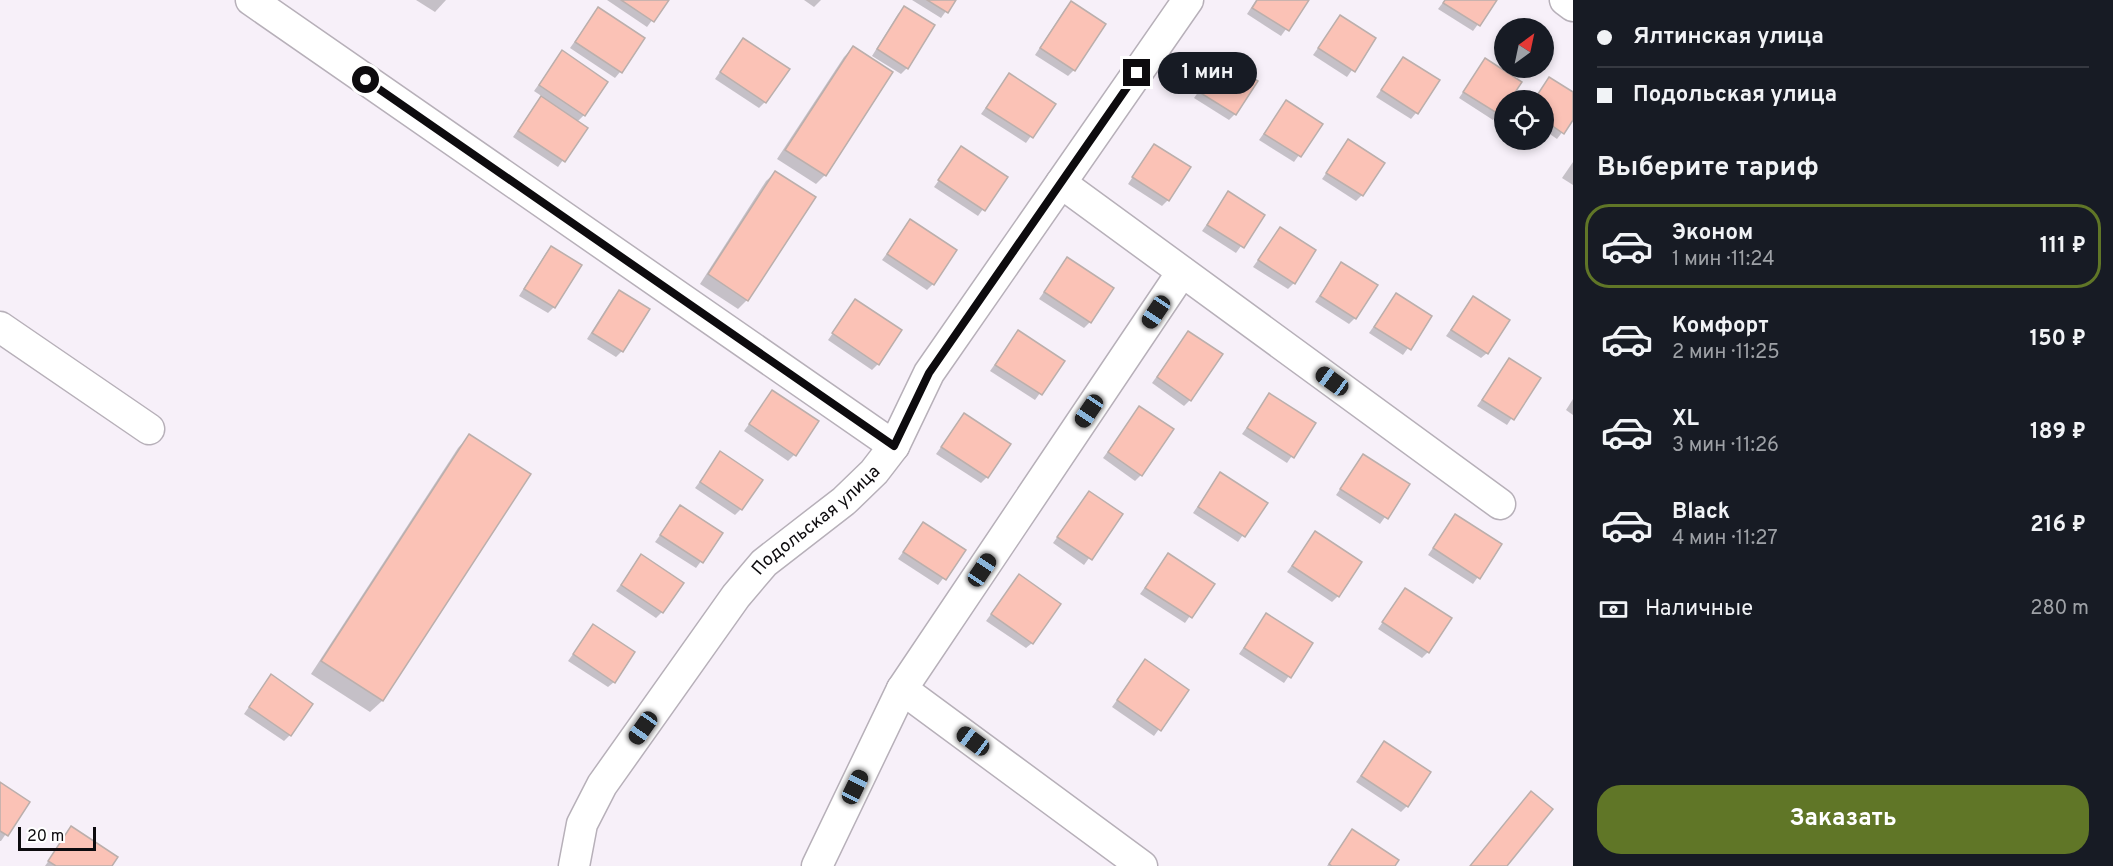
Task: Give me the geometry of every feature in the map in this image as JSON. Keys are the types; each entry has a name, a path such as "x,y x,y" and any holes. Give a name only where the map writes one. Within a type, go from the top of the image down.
{"street":[{"path":"251,0 894,446"},
{"name":"Подольская улица","path":"574,866 582,824 602,785 736,596 764,563 844,501 874,472 894,446 929,373 1188,0"},
{"path":"1565,0 1573,6"},
{"path":"1061,183 1500,504"},
{"path":"817,866 902,689 1182,272"},
{"path":"0,327 149,429"},
{"path":"902,689 1142,866"}],"building":[{"path":"621,0 669,0 654,22"},
{"path":"927,0 956,0 948,13"},
{"path":"1257,0 1309,0 1289,31 1252,8"},
{"path":"1445,0 1497,0 1480,26 1443,3"},
{"path":"1071,1 1106,24 1075,71 1040,48"},
{"path":"904,6 935,25 908,69 877,49"},
{"path":"598,7 645,38 622,73 575,42"},
{"path":"1340,15 1376,38 1355,72 1318,48"},
{"path":"743,38 790,69 766,103 720,72"},
{"path":"853,46 893,72 826,176 785,150"},
{"path":"562,50 608,82 585,116 539,85"},
{"path":"1403,57 1440,80 1418,114 1381,90"},
{"path":"1221,58 1258,81 1236,115 1199,92"},
{"path":"1485,58 1494,64 1494,78 1516,78 1522,82 1517,90 1494,90 1494,111 1463,92"},
{"path":"1009,73 1056,104 1033,138 986,108"},
{"path":"1551,78 1573,92 1573,120 1564,134 1554,127 1554,90 1541,90"},
{"path":"541,96 588,128 565,162 518,131"},
{"path":"1286,100 1323,124 1301,157 1264,134"},
{"path":"1348,139 1385,163 1363,196 1326,173"},
{"path":"1154,144 1191,167 1169,201 1132,177"},
{"path":"961,146 1008,177 985,211 938,180"},
{"path":"775,171 816,197 748,301 708,274"},
{"path":"1228,191 1265,215 1244,248 1207,225"},
{"path":"910,219 957,250 934,285 887,254"},
{"path":"1280,227 1316,250 1295,284 1258,260"},
{"path":"551,246 582,265 555,308 524,289"},
{"path":"1067,257 1114,288 1091,323 1044,292"},
{"path":"1341,262 1378,285 1356,319 1320,296"},
{"path":"619,290 650,309 623,352 592,333"},
{"path":"1396,293 1432,316 1411,350 1374,327"},
{"path":"1473,296 1510,320 1488,354 1451,330"},
{"path":"855,299 902,330 879,365 832,333"},
{"path":"1018,330 1065,361 1042,395 995,365"},
{"path":"1188,331 1223,354 1191,401 1157,377"},
{"path":"1509,358 1541,378 1514,420 1482,400"},
{"path":"772,390 819,421 796,456 749,424"},
{"path":"1269,393 1316,423 1294,458 1247,428"},
{"path":"1139,406 1174,429 1142,476 1108,452"},
{"path":"964,413 1011,444 988,478 941,447"},
{"path":"469,434 531,474 383,701 321,661"},
{"path":"720,451 763,480 742,510 700,482"},
{"path":"1363,454 1410,484 1388,519 1340,489"},
{"path":"1220,472 1268,503 1245,537 1198,507"},
{"path":"1089,491 1123,514 1092,560 1057,537"},
{"path":"680,505 723,533 703,563 660,535"},
{"path":"1455,514 1502,544 1480,579 1433,548"},
{"path":"923,522 966,550 946,580 903,552"},
{"path":"1315,531 1362,562 1339,597 1292,566"},
{"path":"1168,553 1215,584 1192,618 1145,588"},
{"path":"641,554 684,583 663,613 621,585"},
{"path":"1019,574 1061,604 1033,644 991,614"},
{"path":"1405,588 1452,618 1429,653 1382,622"},
{"path":"1266,613 1313,643 1291,678 1244,648"},
{"path":"593,624 635,652 615,683 573,654"},
{"path":"1145,659 1189,690 1161,731 1117,700"},
{"path":"271,674 313,704 291,736 249,707"},
{"path":"1384,741 1431,772 1408,807 1361,776"},
{"path":"0,782 30,802 8,836 0,831"},
{"path":"1531,791 1553,809 1507,866 1470,866"},
{"path":"71,826 118,857 112,866 56,866 48,861"},
{"path":"1352,829 1399,860 1395,866 1332,866 1329,864"}],"route":[{"path":"366,80 894,446 929,373 1137,73"}]}
